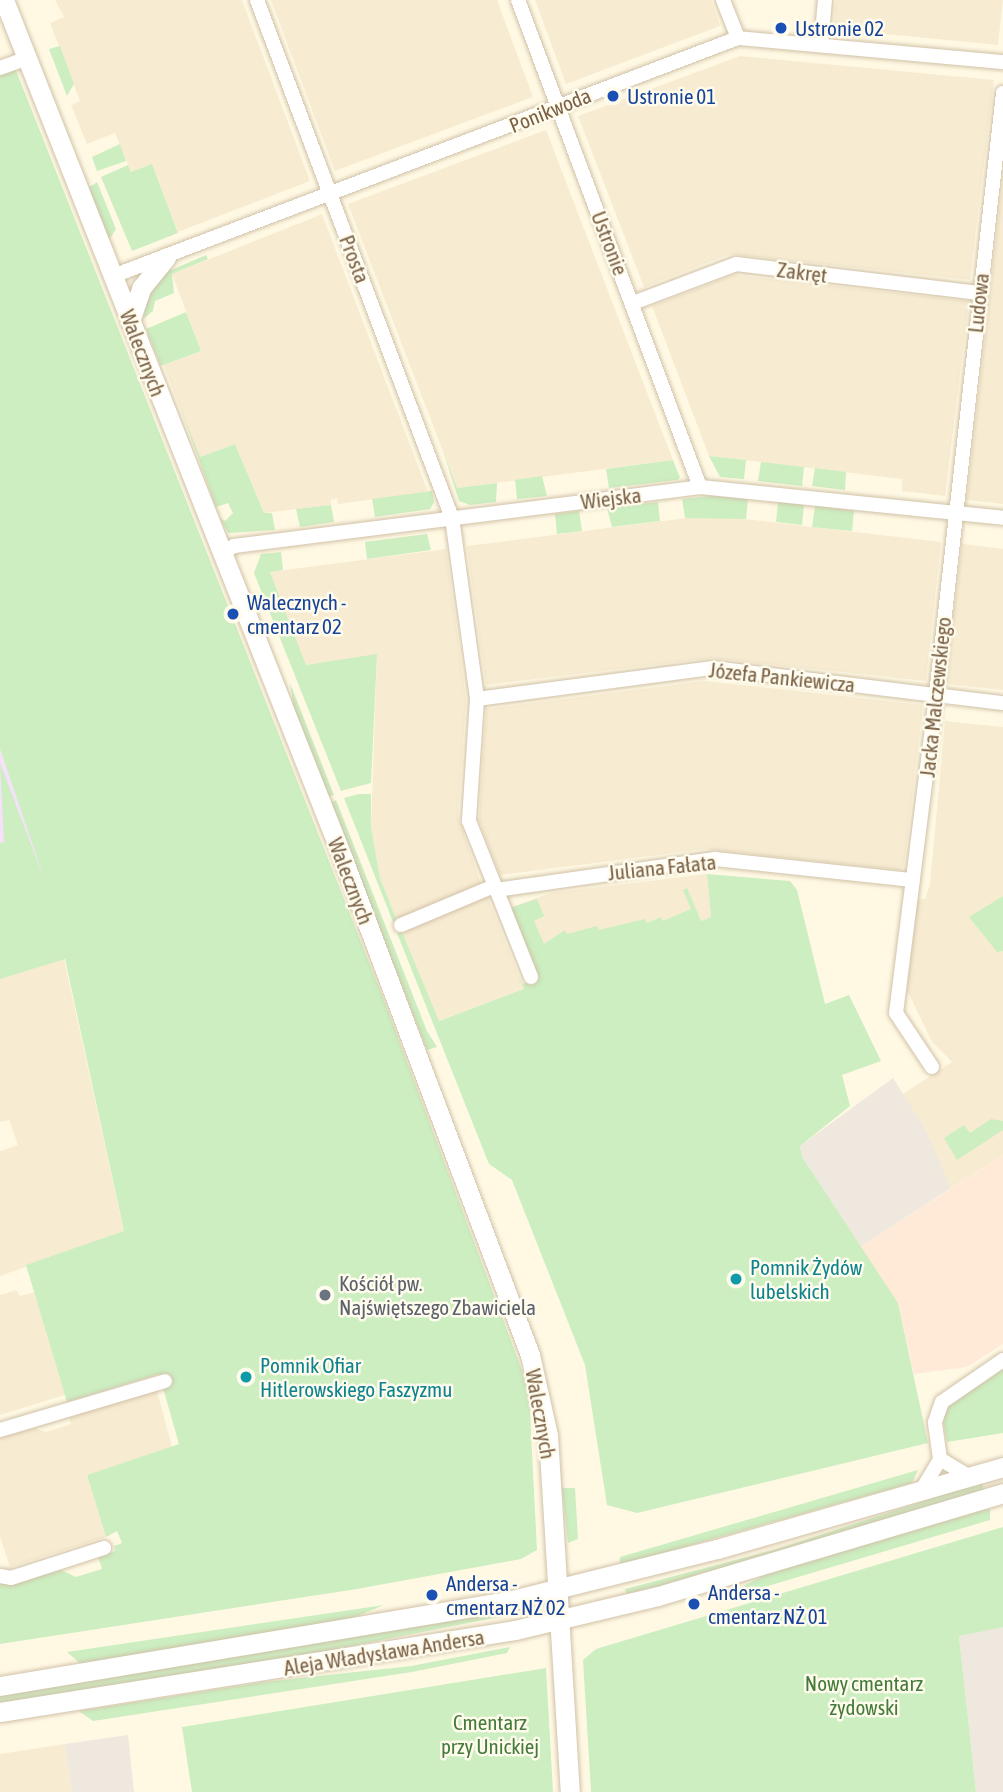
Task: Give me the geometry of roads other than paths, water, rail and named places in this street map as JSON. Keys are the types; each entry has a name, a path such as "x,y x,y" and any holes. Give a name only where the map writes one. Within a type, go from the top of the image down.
{"main road":[{"name":"Walecznych","path":"4,0 221,553 530,1355 548,1435 570,1792"},
{"path":"130,321 142,287 166,257"},
{"name":"Aleja Władysława Andersa","path":"0,1686 428,1617 557,1589 1003,1467"},
{"name":"Aleja Władysława Andersa","path":"0,1712 398,1651 559,1620 658,1596 1003,1493"}],"street":[{"name":"Prosta","path":"257,0 452,518 477,699 469,821 492,890 531,977"},
{"name":"Ustronie","path":"518,0 700,487"},
{"path":"723,0 738,38"},
{"path":"821,44 825,0"},
{"name":"Ponikwoda","path":"113,276 738,38 1003,62"},
{"path":"0,68 28,58"},
{"name":"Ludowa","path":"954,513 1003,93"},
{"name":"Zakręt","path":"633,303 736,264 978,293"},
{"name":"Wiejska","path":"221,553 233,546 700,487 1003,518"},
{"name":"Jacka Malczewskiego","path":"932,1067 895,1013 936,695 954,513"},
{"name":"Józefa Pankiewicza","path":"477,699 713,668 1003,704"},
{"name":"Juliana Fałata","path":"401,925 492,890 715,859 913,880"},
{"path":"921,1491 940,1459 935,1422 942,1402 1003,1360"},
{"path":"0,1430 165,1381"},
{"path":"940,1459 970,1477"},
{"path":"0,1576 11,1578 104,1548"}],"place":[{"name":"Ustronie 02","path":"781,28"},
{"name":"Ustronie 01","path":"613,96"},
{"name":"Walecznych - cmentarz 02","path":"233,614"},
{"name":"Pomnik Żydów lubelskich","path":"736,1279"},
{"name":"Kościół pw. Najświętszego Zbawiciela","path":"325,1295"},
{"name":"Pomnik Ofiar Hitlerowskiego Faszyzmu","path":"246,1377"},
{"name":"Andersa - cmentarz NŻ 02","path":"432,1595"},
{"name":"Andersa - cmentarz NŻ 01","path":"694,1604"}],"park label":[{"name":"Nowy cmentarz żydowski","path":"864,1695"},
{"name":"Cmentarz przy Unickiej","path":"490,1734"}]}
